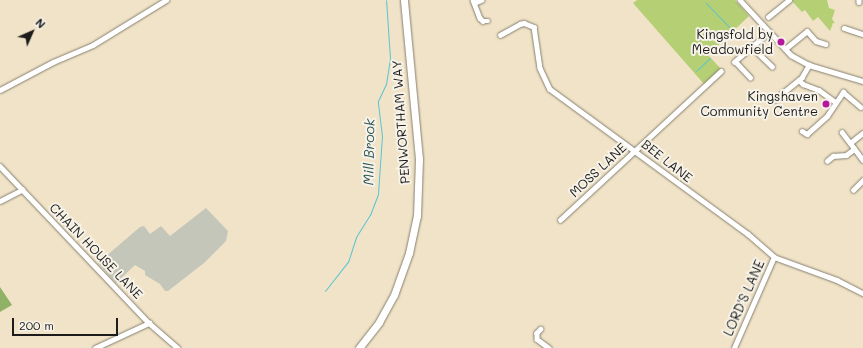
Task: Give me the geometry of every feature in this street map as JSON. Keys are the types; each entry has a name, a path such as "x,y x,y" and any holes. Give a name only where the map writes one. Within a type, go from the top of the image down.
{"highway":[{"name":"PENWORTHAM WAY","path":"359,348 379,322 394,295 410,253 417,216 419,159 404,0"}],"street":[{"path":"0,90 53,62 93,45 166,0"},
{"path":"481,0 473,1 480,18 483,21 488,21"},
{"path":"740,0 790,55 809,65 863,81"},
{"path":"768,17 789,0"},
{"name":"BEE LANE","path":"500,35 524,23 534,28 540,68 550,89 748,234 774,257 838,280 863,293"},
{"path":"844,28 863,34"},
{"path":"785,49 807,31 816,41 826,44"},
{"path":"750,77 735,62 769,32"},
{"path":"752,47 772,66"},
{"path":"774,100 799,80 809,65"},
{"name":"MOSS LANE","path":"560,220 721,71"},
{"path":"799,80 802,84 819,90 834,102"},
{"path":"802,131 806,136 827,116 832,110 834,102 842,92 861,107"},
{"path":"842,132 863,160"},
{"path":"850,143 863,133"},
{"path":"827,161 833,156 846,155 854,149"},
{"name":"CHAIN HOUSE LANE","path":"0,166 149,323 178,348"},
{"path":"853,190 863,180"},
{"path":"0,201 22,190"},
{"name":"LORD'S LANE","path":"734,348 774,257"},
{"path":"95,348 149,323"},
{"path":"541,329 537,333 537,338 549,348"}],"shaded area":[{"path":"206,208 228,231 226,241 204,263 168,291 165,291 160,284 145,275 145,271 135,265 116,283 98,263 140,227 144,226 150,234 161,226 170,236"}],"green space":[{"path":"637,0 735,0 749,16 708,55 721,69 704,84 633,3"},
{"path":"791,0 827,0 829,8 835,10 832,19 835,23 833,23 830,31 818,17 813,21 805,10 802,12"},
{"path":"0,287 12,305 0,312"}],"waterway":[{"name":"Mill Brook","path":"325,291 348,262 356,237 370,215 378,194 382,136 378,101 386,84 390,58 386,0"},
{"path":"706,3 734,32"},
{"path":"696,71 710,58"}],"place":[{"name":"Kingsfold by Meadowfield","path":"781,42"},
{"name":"Kingshaven Community Centre","path":"826,104"}]}
